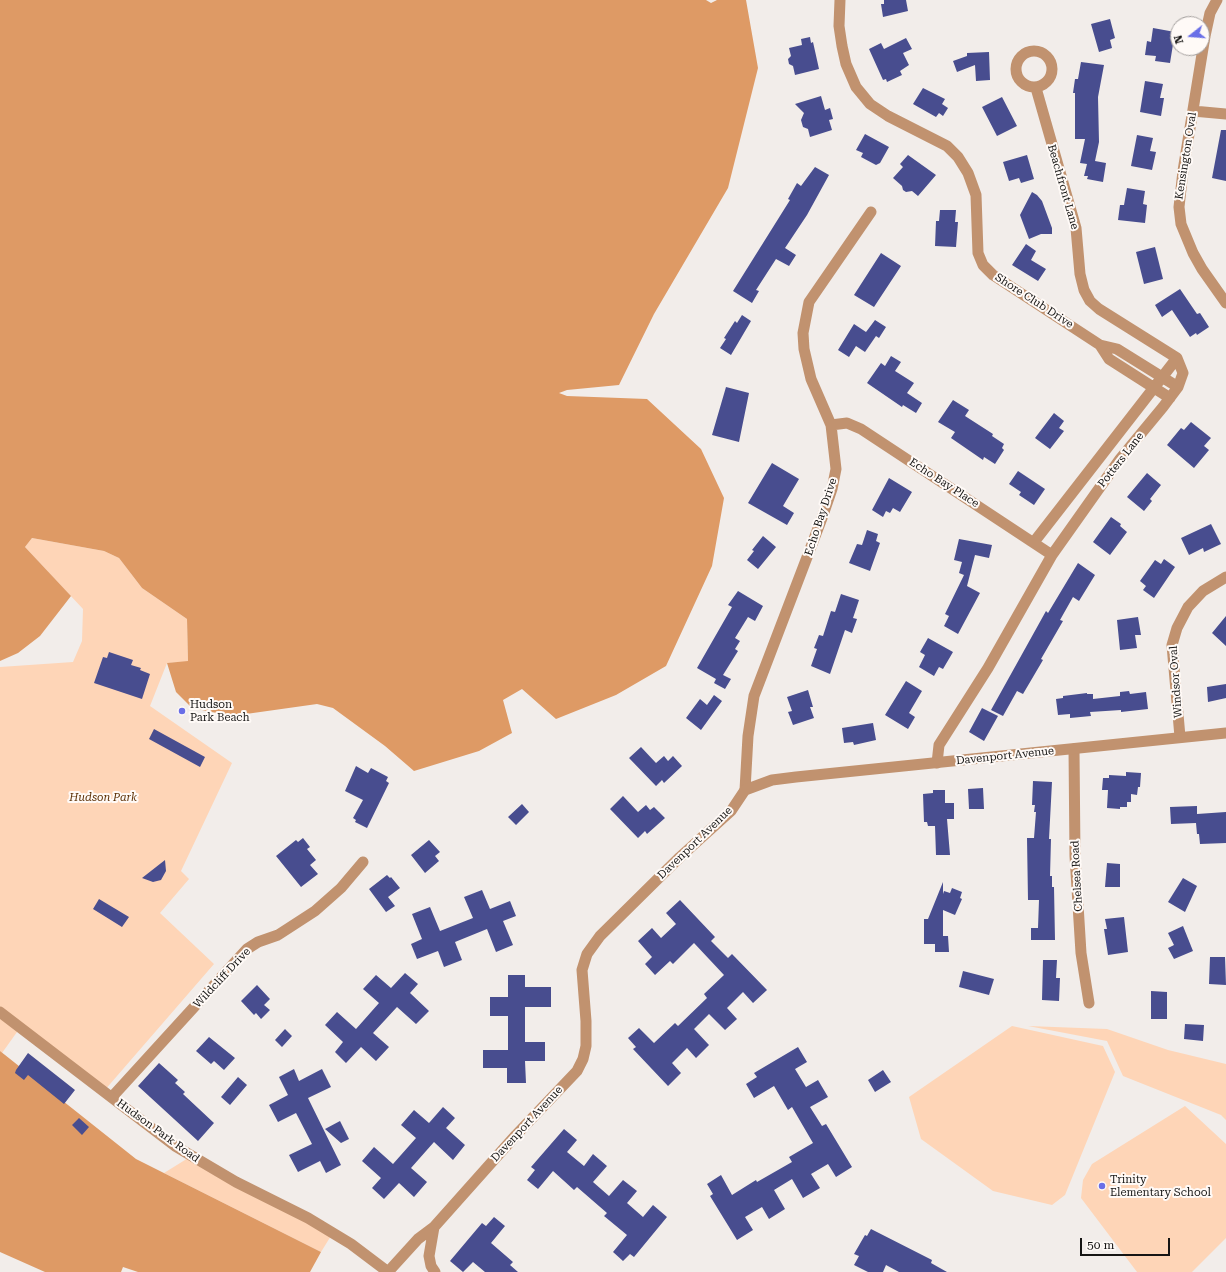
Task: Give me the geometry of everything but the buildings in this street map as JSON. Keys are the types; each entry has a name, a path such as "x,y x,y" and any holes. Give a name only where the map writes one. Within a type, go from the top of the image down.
{"street":[{"name":"Shore Club Drive","path":"840,0 839,26 842,46 846,64 856,88 870,104 888,116 947,146 958,157 968,174 976,195 978,253 982,265 993,275 1100,345 1117,349 1178,387"},
{"name":"Kensington Oval","path":"1217,0 1210,13 1205,36 1182,170 1179,206 1180,224 1202,270 1226,303"},
{"name":"Beachfront Lane","path":"1036,88 1076,228 1080,274 1084,290 1090,301 1099,309 1177,358"},
{"path":"1193,111 1226,114"},
{"name":"Echo Bay Drive","path":"745,790 748,736 754,696 792,599 832,488 836,470 831,425 812,379 804,349 803,333 809,302 871,212"},
{"name":"Shore Club Drive","path":"1100,345 1109,359 1170,398"},
{"name":"Potters Lane","path":"1034,542 1100,455 1177,358"},
{"name":"Potters Lane","path":"937,763 939,745 988,668 1052,555 1120,459 1178,387 1183,374 1177,358"},
{"name":"Echo Bay Place","path":"831,425 847,423 861,429 1052,555"},
{"name":"Windsor Oval","path":"1180,738 1172,645 1176,628 1188,607 1203,591 1226,577"},
{"name":"Davenport Avenue","path":"388,1272 418,1239 434,1226 516,1135 577,1071 583,1059 586,1046 586,1021 582,970 587,954 600,936 680,857 731,811 745,790 772,780 1226,733"},
{"name":"Chelsea Road","path":"1074,749 1075,856 1081,953 1089,1003"},
{"name":"Wildcliff Drive","path":"112,1097 247,949 258,942 278,935 315,911 341,888 363,862"},
{"name":"Hudson Park Road","path":"0,1012 175,1146 196,1160 308,1218 351,1244 388,1272"},
{"path":"434,1226 429,1256 431,1266 435,1272"}],"green space":[{"name":"Hudson Park","path":"32,538 104,551 119,558 142,588 187,619 188,662 167,663 150,706 232,763 181,871 189,879 160,913 214,964 104,1091 22,1025 2,1053 0,1051 0,667 73,662 82,641 83,609 25,547"},
{"path":"1012,1026 1103,1046 1115,1072 1065,1195 1052,1205 993,1191 921,1139 909,1097"},
{"path":"1028,1026 1107,1029 1168,1050 1226,1064 1226,1120 1221,1115 1123,1076 1107,1041"},
{"path":"1185,1106 1226,1144 1226,1238 1192,1272 1137,1272 1081,1198 1083,1180 1092,1164"},
{"path":"193,1155 334,1231 321,1252 164,1173"}],"shaded area":[{"path":"0,0 706,0 711,3 717,0 746,0 758,68 728,188 654,314 619,385 567,390 559,393 567,396 647,399 701,449 724,498 712,566 666,666 616,695 556,719 522,689 503,700 512,733 479,751 414,771 385,746 333,708 317,704 246,714 222,714 192,708 176,692 167,663 188,661 187,619 142,588 119,558 104,551 32,538 25,547 71,596 40,636 18,653 0,661"},
{"path":"0,1051 136,1159 321,1252 310,1272 138,1272 123,1267 121,1272 45,1272 0,1252"}],"place":[{"name":"Hudson Park Beach","path":"182,711"},
{"name":"Trinity Elementary School","path":"1102,1186"}]}
